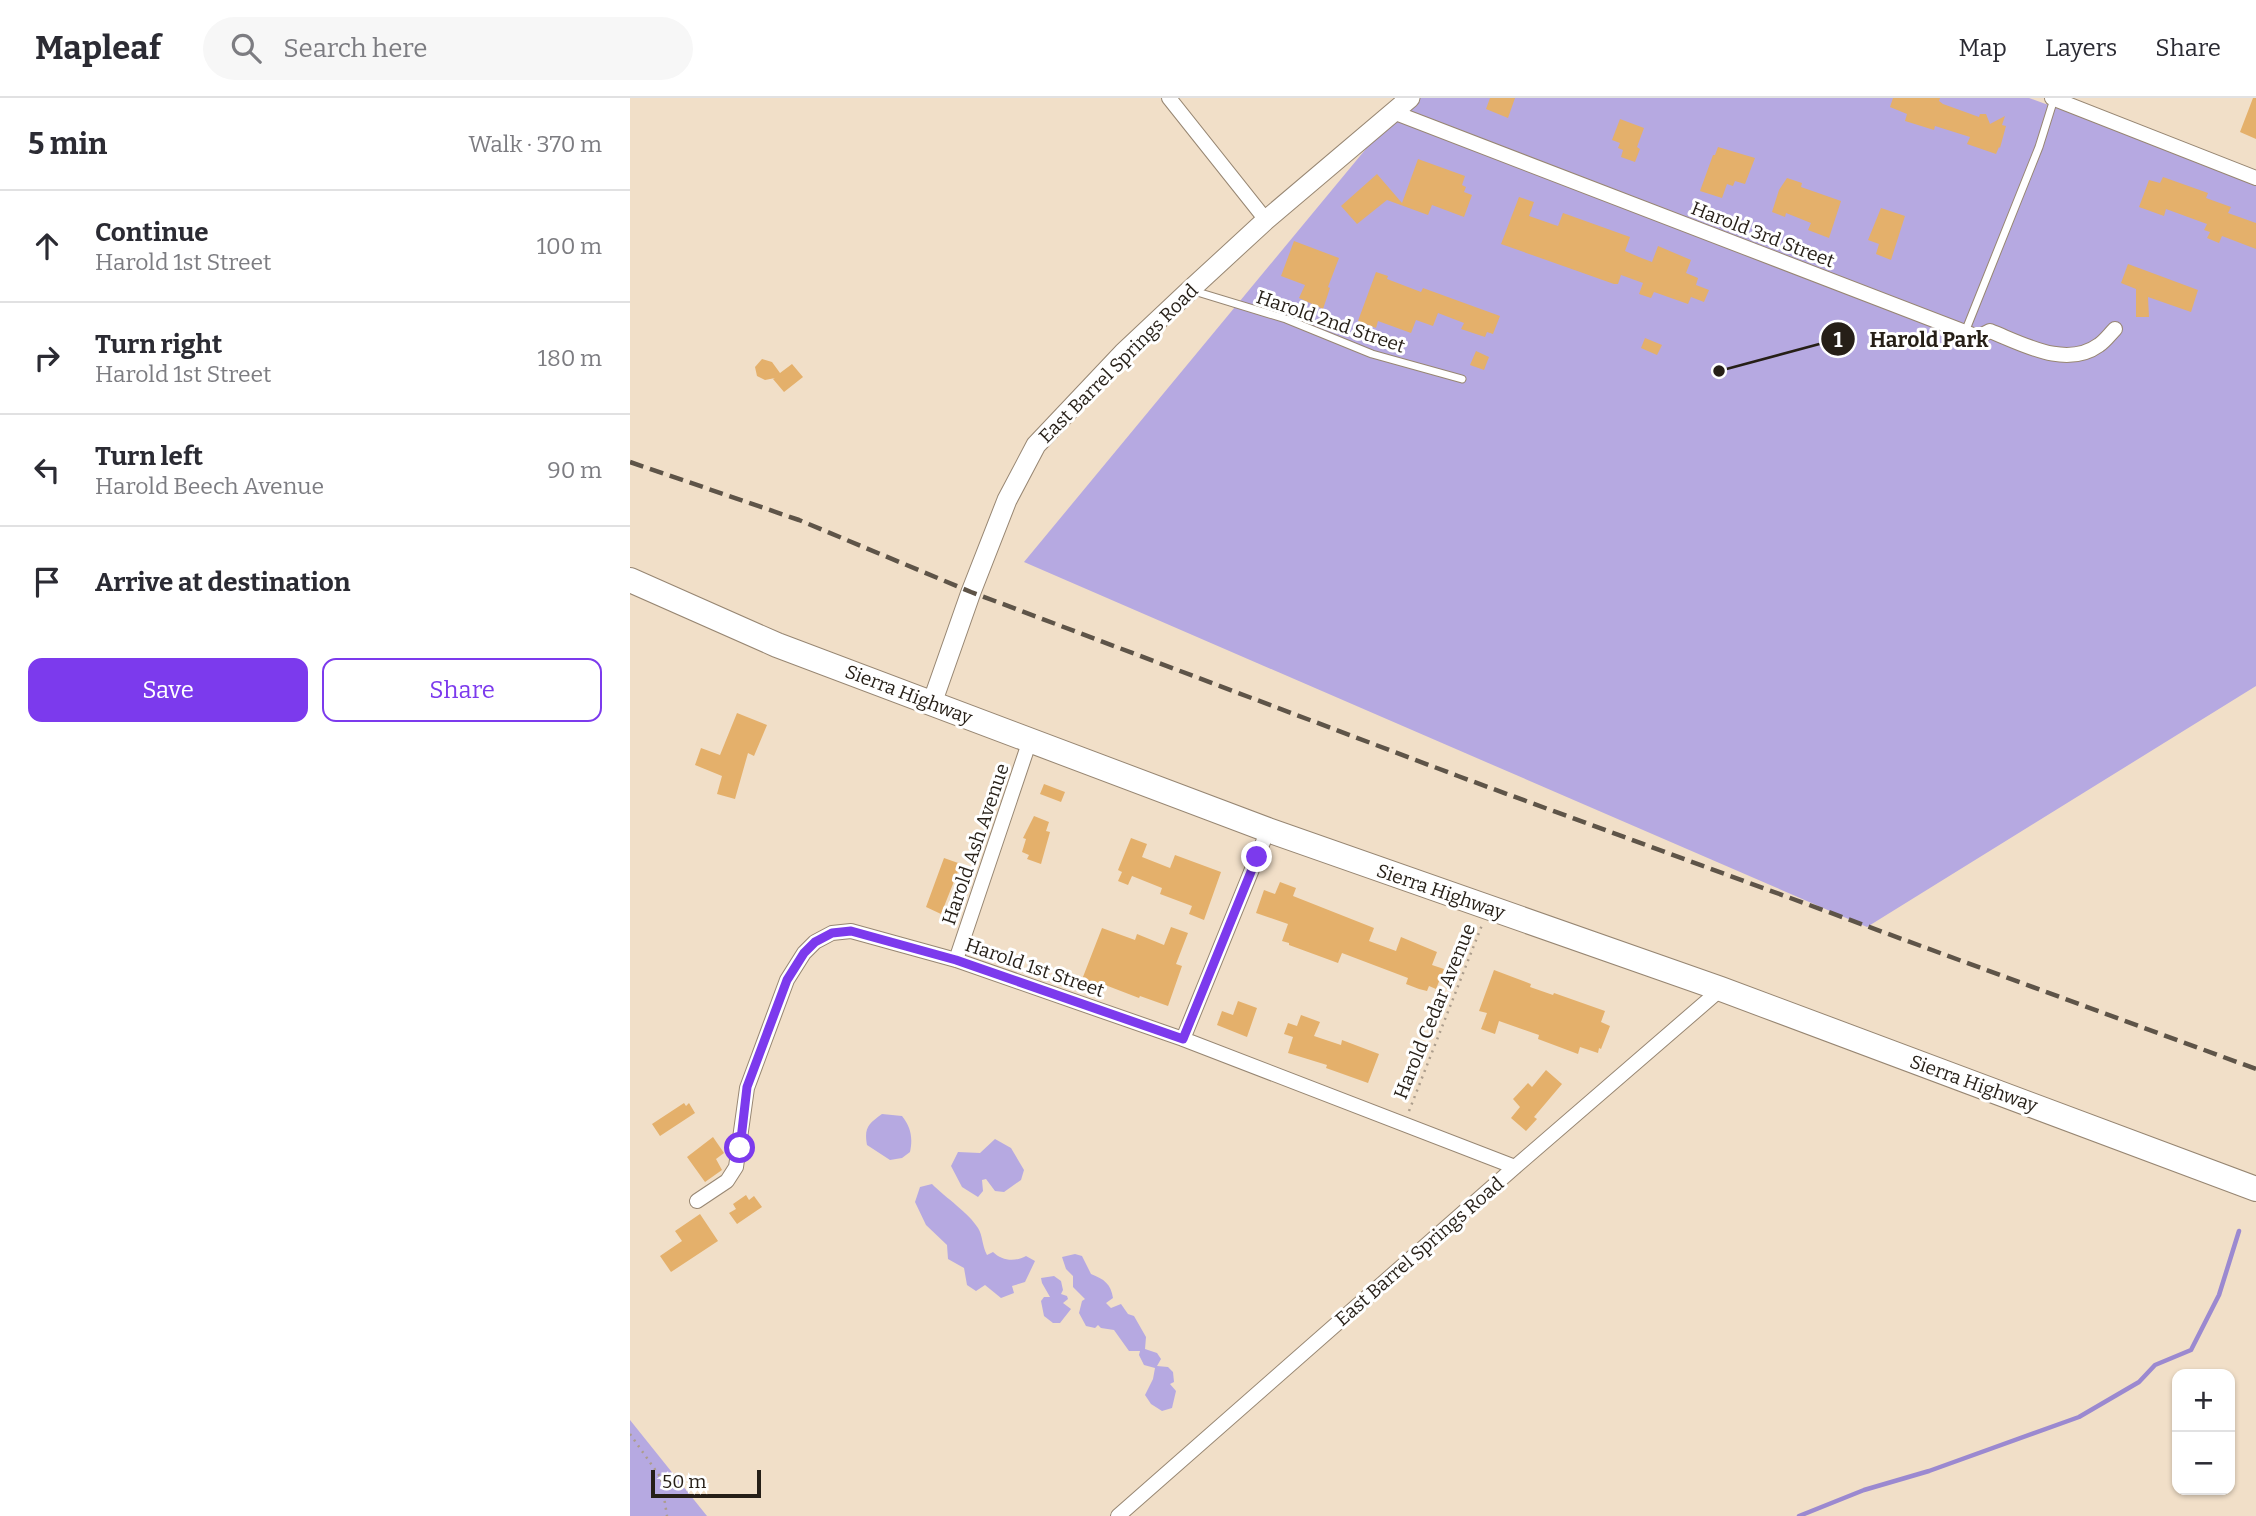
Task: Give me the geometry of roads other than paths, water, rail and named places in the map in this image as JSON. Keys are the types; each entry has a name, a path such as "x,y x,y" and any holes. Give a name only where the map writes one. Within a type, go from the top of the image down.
{"highway":[{"name":"Sierra Highway","path":"630,580 777,645 1268,830 1721,989 2256,1189"}],"street":[{"path":"1169,98 1266,220"},
{"name":"East Barrel Springs Road","path":"932,703 1007,500 1036,445 1123,353 1190,290 1266,220 1410,98"},
{"path":"2053,98 2256,178"},
{"name":"Harold 3rd Street","path":"1393,113 1978,337 1990,331 2065,357 2098,346 2115,330"},
{"name":"Harold Ash Avenue","path":"956,960 1030,740"},
{"path":"1183,1039 1268,830"},
{"name":"Harold 1st Street","path":"697,1201 727,1181 736,1167 747,1087 787,980 804,953 815,942 832,933 851,931 956,960 1183,1039 1515,1167"},
{"name":"East Barrel Springs Road","path":"1118,1516 1721,989"}],"lane":[{"path":"1965,332 2039,147 2053,98"},
{"name":"Harold 2nd Street","path":"1190,290 1286,319 1372,354 1462,379"}],"waterway":[{"path":"1799,1516 1864,1490 1929,1471 2079,1417 2139,1382 2155,1365 2191,1350 2219,1295 2239,1231"}],"railway":[{"path":"630,462 799,520 971,592 1458,776 2256,1069"}],"place":[{"name":"Harold Park","path":"1719,371"}]}
